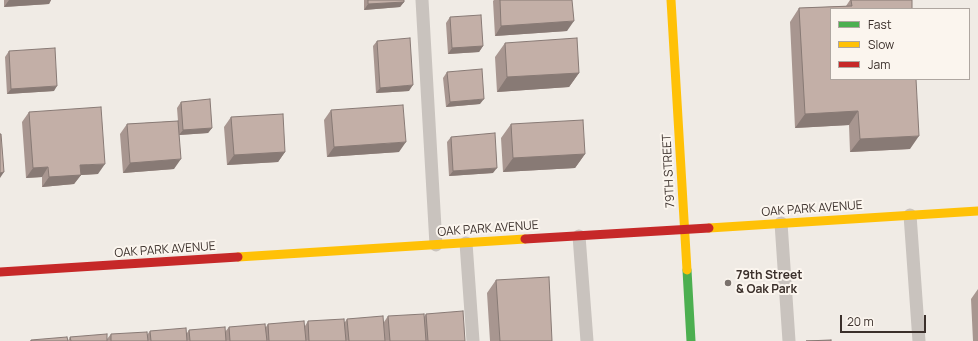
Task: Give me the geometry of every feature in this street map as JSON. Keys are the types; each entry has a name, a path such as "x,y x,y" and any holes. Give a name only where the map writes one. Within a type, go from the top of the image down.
{"street":[{"name":"79TH STREET","path":"671,0 691,341"},
{"name":"OAK PARK AVENUE","path":"0,272 978,211"}],"lane":[{"path":"422,0 436,244"},
{"path":"910,215 919,341"},
{"path":"781,223 789,341"},
{"path":"579,236 587,341"},
{"path":"466,243 472,341"}],"building":[{"path":"368,0 404,0 404,2 368,4"},
{"path":"500,0 572,0 574,21 501,26"},
{"path":"851,0 912,0 912,8 830,8 830,80 916,80 919,136 860,139 858,111 805,114 799,8 852,6"},
{"path":"481,15 483,46 452,48 450,17"},
{"path":"410,38 413,85 380,88 377,41"},
{"path":"577,38 579,73 507,77 505,43"},
{"path":"55,48 57,86 11,89 9,51"},
{"path":"482,69 484,99 450,102 447,72"},
{"path":"210,99 212,128 183,130 181,102"},
{"path":"403,105 406,142 334,147 331,110"},
{"path":"101,107 105,164 80,165 81,175 49,177 48,167 33,168 29,112"},
{"path":"283,114 285,152 234,155 231,117"},
{"path":"583,120 585,154 513,158 511,124"},
{"path":"178,121 181,159 130,163 127,124"},
{"path":"495,133 497,168 453,171 451,137"},
{"path":"0,134 4,172 0,173"},
{"path":"549,277 552,341 500,341 496,280"},
{"path":"463,311 465,341 428,341 426,314"},
{"path":"424,314 426,341 390,341 388,316"},
{"path":"383,316 385,341 349,341 347,319"},
{"path":"344,319 346,341 309,341 308,321"},
{"path":"304,321 306,341 269,341 268,324"},
{"path":"265,324 267,341 230,341 229,327"},
{"path":"225,327 226,341 190,341 189,330"},
{"path":"186,328 187,341 151,341 150,331"},
{"path":"147,332 148,341 111,341 111,334"},
{"path":"107,334 107,341 71,341 70,337"},
{"path":"67,337 68,341 31,341 31,340"},
{"path":"831,340 831,341 806,341"}],"traffic: fast":[{"path":"687,270 691,341"}],"traffic: slow":[{"path":"671,0 687,270"},
{"path":"709,228 978,211"},
{"path":"238,257 525,239"}],"traffic: jam":[{"path":"525,239 709,228"},
{"path":"0,272 238,257"}],"place":[{"name":"79th Street & Oak Park","path":"728,283"}]}
